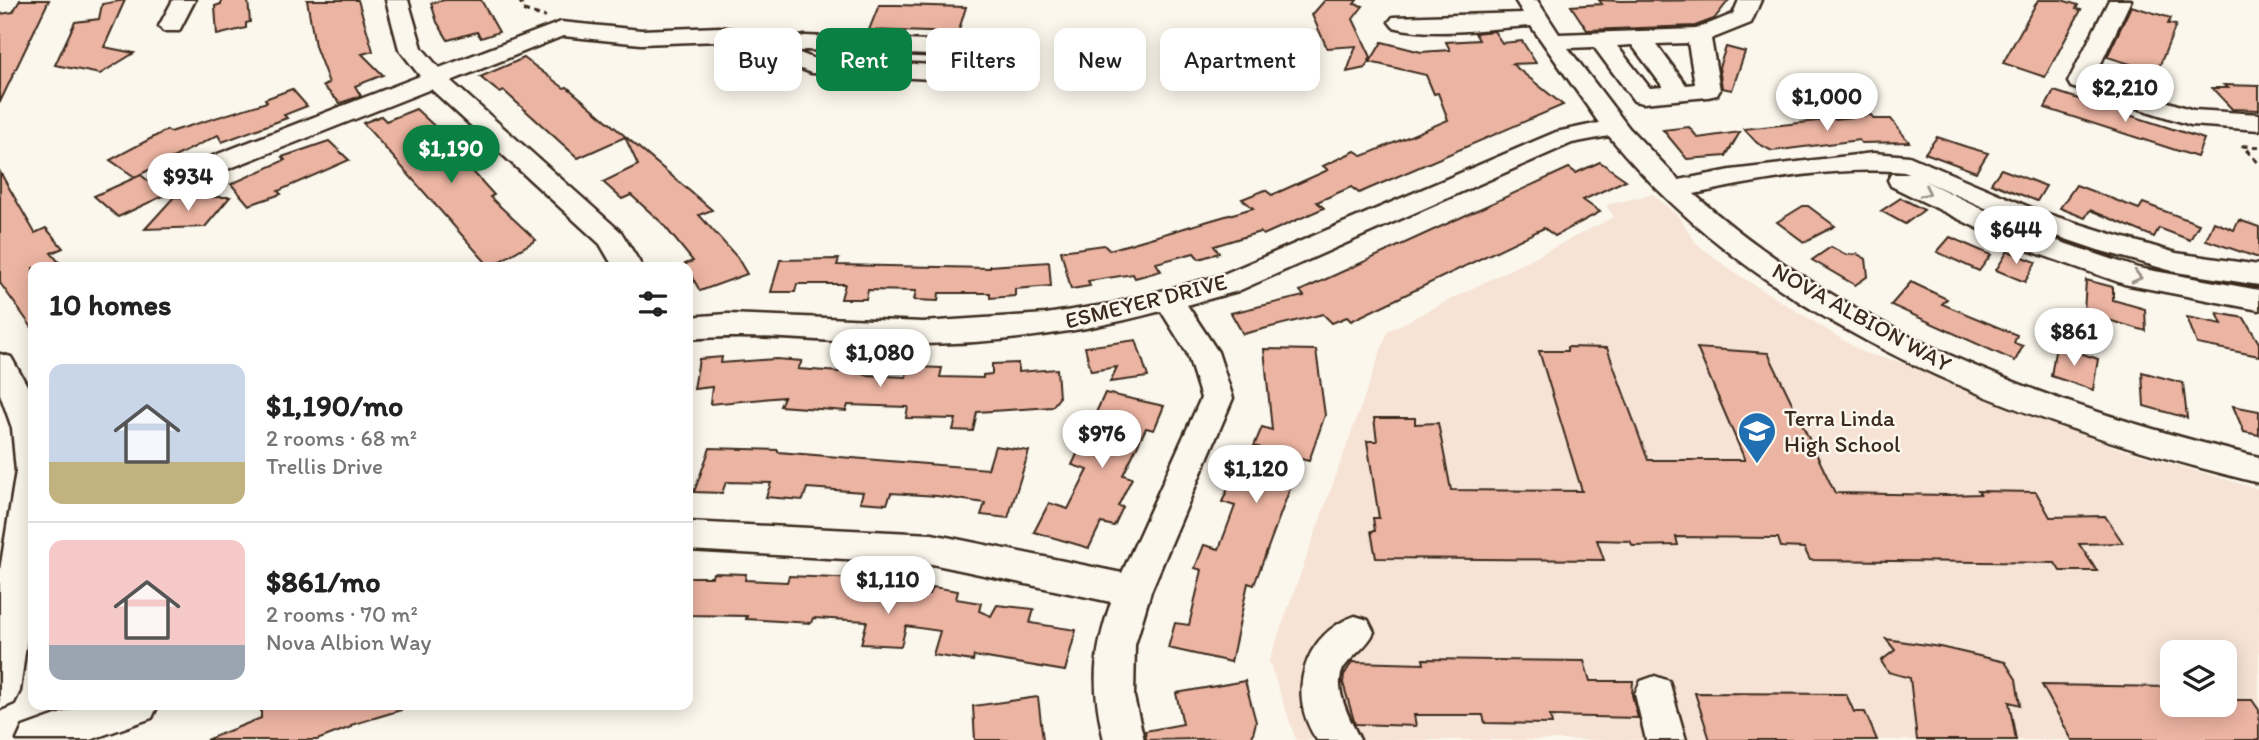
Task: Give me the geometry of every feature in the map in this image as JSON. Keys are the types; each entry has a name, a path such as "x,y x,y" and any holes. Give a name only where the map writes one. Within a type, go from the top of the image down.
{"street":[{"path":"170,26 184,0"},
{"path":"397,0 411,49 435,79 611,238 625,262"},
{"path":"1401,22 1436,24 1539,20 1600,39 1699,36 1743,18 1750,0"},
{"path":"2120,0 2080,82 2191,117 2259,122"},
{"name":"NOVA ALBION WAY","path":"1539,20 1617,127 1672,190 1719,230 1822,300 1914,349 2006,390 2113,429 2259,470"},
{"path":"214,165 561,29 641,37 714,34"},
{"path":"1600,39 1643,96 1707,90 1699,36"},
{"path":"1639,38 1681,93"},
{"path":"805,43 833,44 1004,51 1018,54 1021,59 1009,73 993,75 811,66 791,60 770,49 805,43"},
{"name":"ESMEYER DRIVE","path":"693,328 727,325 923,333 1045,325 1169,300 1228,284 1565,137 1617,127"},
{"path":"1672,190 1731,178 1873,161 1909,164 2031,218 2108,243 2176,262 2259,275"},
{"path":"1838,166 1895,177 2018,237 2134,277 2259,300"},
{"path":"1124,740 1114,697 1116,645 1133,591 1217,398 1202,352 1169,300"},
{"path":"0,365 21,398 28,422"},
{"path":"0,691 21,512 28,488"},
{"path":"693,536 932,549 1133,591"},
{"path":"1340,740 1326,720 1321,680 1325,660 1355,632"},
{"path":"1655,694 1666,740"},
{"path":"37,740 124,710"}],"path":[{"path":"520,0 523,10 545,17 561,29"},
{"path":"2259,147 2243,146 2259,164"}],"shaded area":[{"name":"Terra Linda High School","path":"1653,194 1681,219 1695,242 1732,271 1864,353 1910,364 1976,395 2121,449 2259,489 2259,740 1296,740 1269,661 1388,331 1614,217 1606,205"}],"building":[{"path":"20,0 49,0 0,102 0,14 13,12"},
{"path":"125,0 104,47 134,53 100,74 55,65 75,22 99,19 102,4"},
{"path":"221,0 248,0 250,22 246,23 246,28 217,35 215,6 221,4"},
{"path":"307,0 358,0 373,51 362,54 383,75 355,86 361,96 340,103 323,86 329,83 315,46"},
{"path":"445,0 481,0 499,32 481,38 477,32 448,40 437,22 431,3"},
{"path":"1325,0 1357,0 1354,4 1363,6 1353,19 1371,57 1365,68 1347,72 1356,46 1327,48 1312,15"},
{"path":"1599,0 1729,0 1714,19 1695,26 1587,30 1571,6 1602,4"},
{"path":"2038,0 2062,0 2078,5 2076,9 2081,10 2045,77 2003,63"},
{"path":"879,5 966,7 960,28 926,28 926,32 912,31 912,28 870,28"},
{"path":"2131,6 2171,18 2168,24 2176,25 2157,72 2107,57"},
{"path":"1494,31 1502,43 1522,41 1536,63 1512,64 1563,105 1359,193 1351,187 1317,202 1324,208 1263,235 1260,232 1214,246 1219,253 1199,259 1194,253 1156,263 1161,271 1135,278 1133,274 1088,281 1090,286 1071,289 1061,251 1104,245 1109,250 1253,208 1242,199 1265,190 1272,195 1328,170 1323,166 1355,151 1363,156 1448,120 1438,93 1434,94 1426,75 1370,62 1382,42 1421,52 1450,50 1446,42 1479,40 1475,33"},
{"path":"1726,47 1745,52 1732,90 1722,88 1719,67"},
{"path":"524,58 564,88 567,87 712,210 699,215 737,257 747,274 700,291 693,278 693,262 690,262 693,261 662,223 631,195 622,199 603,182 638,165 625,137 578,158 504,91 500,93 480,77"},
{"path":"2224,85 2259,86 2259,110 2232,109 2212,88 2228,88"},
{"path":"292,89 307,106 284,115 287,118 222,142 218,135 135,177 110,160 167,130 170,132 267,102 265,99"},
{"path":"2054,91 2204,139 2197,157 2045,108"},
{"path":"416,109 442,133 439,134 494,195 490,197 536,240 499,262 486,262 363,123 381,116 386,121"},
{"path":"1871,115 1874,119 1891,119 1909,142 1861,143 1859,140 1772,151 1757,143 1744,129"},
{"path":"1689,127 1698,138 1740,132 1726,156 1687,159 1663,130"},
{"path":"1937,137 1988,153 1976,172 1925,153"},
{"path":"329,141 349,160 278,191 281,194 249,205 231,184 285,160 282,157"},
{"path":"1600,162 1626,180 1583,200 1600,212 1555,236 1544,228 1351,321 1347,317 1332,323 1323,314 1243,334 1231,313 1304,296 1300,291 1569,168 1576,173"},
{"path":"2001,169 2046,186 2037,201 1991,183"},
{"path":"0,172 35,233 46,228 63,248 51,253 59,262 28,262 28,322 0,283"},
{"path":"141,175 165,195 118,217 94,196"},
{"path":"2076,185 2139,209 2143,203 2199,224 2190,240 2159,228 2154,237 2090,210 2085,218 2060,208"},
{"path":"174,197 230,197 205,227 145,229"},
{"path":"1901,198 1924,210 1905,224 1881,211"},
{"path":"1803,206 1808,206 1835,226 1804,242 1777,222"},
{"path":"2239,220 2259,227 2259,258 2206,240 2214,222 2234,230"},
{"path":"1950,237 1991,255 1979,271 1937,252"},
{"path":"1831,247 1846,255 1857,254 1866,259 1868,276 1855,285 1812,260"},
{"path":"2008,251 2036,262 2025,282 1996,270"},
{"path":"839,259 837,265 990,268 1049,262 1051,286 1015,289 1015,296 990,298 990,293 939,293 938,301 914,300 916,291 868,290 866,299 841,299 845,284 797,284 795,292 771,292 780,260"},
{"path":"2086,280 2113,287 2113,300 2145,309 2146,331 2084,313"},
{"path":"1911,282 1947,299 1942,304 2017,335 2014,343 2023,346 2015,361 1891,305"},
{"path":"2217,313 2244,318 2259,343 2259,356 2197,344 2187,317 2222,324"},
{"path":"1136,340 1148,377 1110,382 1117,367 1091,371 1085,347"},
{"path":"2056,345 2098,359 2093,390 2051,376"},
{"path":"1567,347 1607,348 1648,460 1745,460 1697,348 1768,353 1835,493 1948,495 1980,494 1978,491 2036,492 2050,517 2105,516 2123,543 2079,544 2097,571 2060,571 2055,563 1810,560 1804,548 1781,547 1778,538 1676,537 1678,545 1633,546 1630,541 1597,540 1604,560 1376,558 1371,531 1375,531 1373,518 1379,518 1367,441 1377,441 1374,418 1415,418 1415,424 1438,423 1451,490 1582,491 1539,351 1567,351"},
{"path":"1264,349 1316,350 1325,415 1309,461 1301,459 1254,585 1248,583 1231,662 1168,648 1175,623 1189,625 1202,570 1195,568 1204,545 1219,549 1235,506 1222,502 1231,482 1246,486 1261,448 1254,446 1262,427 1272,430"},
{"path":"722,357 721,363 776,359 802,361 798,369 840,372 842,366 867,367 865,375 906,377 907,371 915,371 916,367 942,368 940,377 983,378 983,375 992,374 992,364 1018,363 1018,372 1057,369 1059,398 1052,407 977,412 973,431 953,430 956,419 906,418 908,407 848,405 846,411 780,406 784,397 710,404 712,387 694,389 699,359"},
{"path":"2142,372 2183,383 2187,418 2144,406"},
{"path":"1105,393 1164,406 1154,430 1146,428 1123,475 1132,478 1118,506 1123,507 1114,526 1101,523 1089,548 1034,532 1049,503 1068,509 1088,470 1072,465"},
{"path":"2233,406 2259,411 2259,435 2244,432"},
{"path":"995,446 1029,451 1008,518 981,515 985,503 937,496 891,493 887,504 860,502 863,492 807,488 803,500 766,497 771,483 726,482 722,493 694,492 710,448 778,450 988,469"},
{"path":"713,573 746,574 745,580 787,582 789,576 882,580 880,591 930,594 933,587 958,591 956,599 981,603 979,611 991,616 997,605 1034,609 1030,623 1076,630 1065,671 974,656 973,661 933,655 940,631 906,626 901,646 861,644 867,621 813,618 811,623 746,619 747,616 693,615 693,577 712,577"},
{"path":"1886,639 1940,647 2005,662 2016,679 2020,705 2009,702 2016,740 1917,740 1910,678 1888,672 1881,661 1895,650"},
{"path":"1423,659 1584,661 1590,681 1633,681 1632,695 1638,718 1550,716 1552,724 1485,723 1483,715 1414,715 1416,726 1355,724 1343,683 1344,675 1352,662 1424,664"},
{"path":"1245,681 1256,722 1252,738 1146,740 1145,731 1183,724 1176,693"},
{"path":"2042,685 2160,687 2160,717 2237,717 2237,700 2252,700 2259,710 2259,740 2072,740"},
{"path":"1695,693 1846,694 1854,712 1865,712 1877,740 1710,740"},
{"path":"1038,697 1043,740 975,740 973,706"},
{"path":"261,710 401,710 351,725 317,740 206,740 261,718"}],"place":[{"name":"Terra Linda High School","path":"1757,465"}]}
